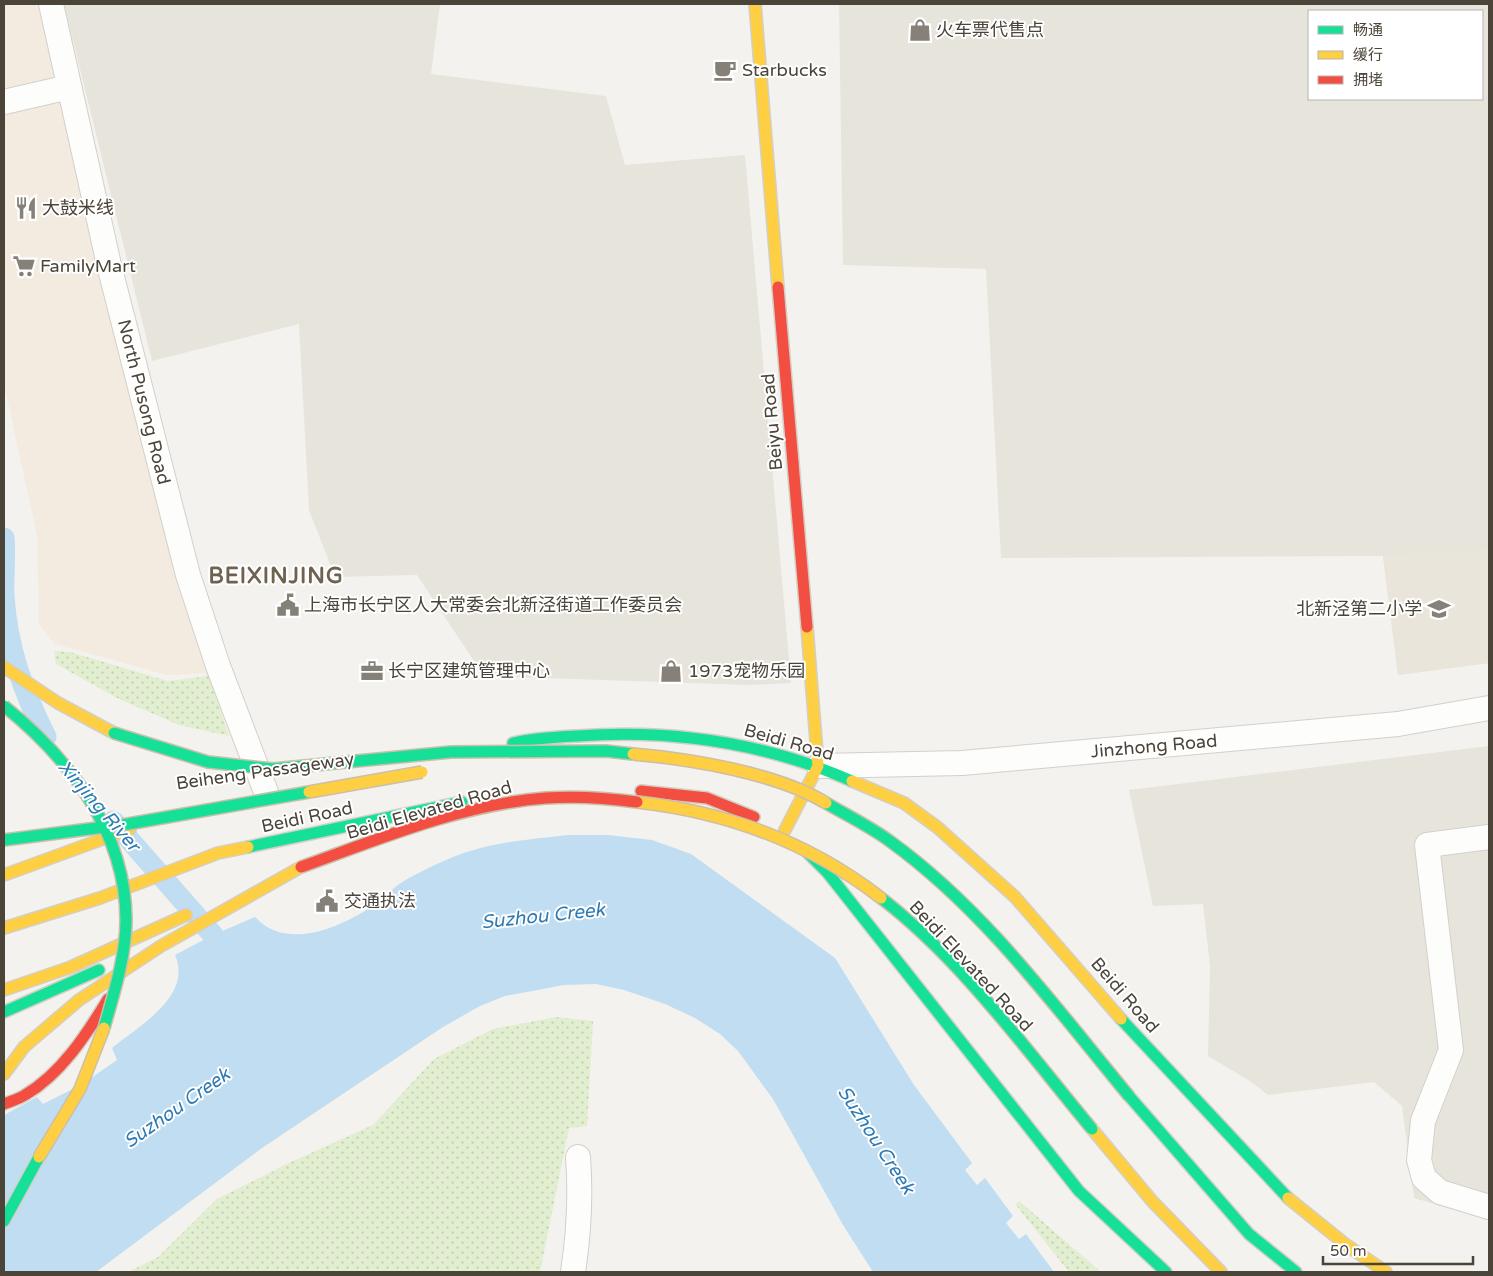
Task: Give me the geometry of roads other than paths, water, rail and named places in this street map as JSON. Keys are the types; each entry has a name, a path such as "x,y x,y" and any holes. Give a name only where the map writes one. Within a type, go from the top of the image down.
{"main road":[{"name":"Beiyu Road","path":"755,4 818,766"},
{"path":"4,667 33,690 114,733 208,762 273,769 451,752 531,751"},
{"path":"4,706 35,732 64,761 92,803 108,836 120,875 126,919 121,962 91,1065 69,1110 39,1157 4,1221"},
{"name":"Beidi Road","path":"4,876 43,863 181,809 530,739 615,733 703,738 773,752 818,766 904,803 937,827 1015,897 1117,1014 1286,1197 1345,1244 1386,1272"},
{"path":"463,764 531,751"},
{"name":"Beiheng Passageway","path":"230,794 531,751"},
{"name":"Beidi Elevated Road","path":"531,751 606,751 677,758 743,772 812,794 891,842 948,891 1020,964 1129,1096 1249,1234 1296,1272"},
{"path":"785,830 818,766"},
{"path":"4,840 128,824 433,770"},
{"name":"Beidi Road","path":"4,928 100,898 218,853 524,790 659,791 707,798 785,830 827,872 1079,1191 1166,1272"},
{"name":"Beidi Elevated Road","path":"300,867 379,839 516,802 564,798 609,798 666,805 733,821 791,842 854,877 913,925 979,995 1152,1201 1221,1272"},
{"path":"80,813 108,810"},
{"path":"4,990 71,967 300,867"},
{"path":"4,1012 66,986 300,867"},
{"path":"4,1074 24,1047 79,1000 162,946 300,867"},
{"path":"4,1104 28,1093 61,1064 89,1031 115,987"}],"street":[{"name":"North Pusong Road","path":"51,4 109,265 188,576 218,666 266,792"},
{"path":"4,102 69,87"},
{"name":"Jinzhong Road","path":"818,766 962,763 1398,724 1489,708"},
{"path":"1489,837 1427,845 1450,1050 1423,1121 1420,1160 1424,1178 1440,1192 1489,1207"},
{"path":"573,1272 579,1234 581,1199 578,1157"}],"water":[{"name":"Suzhou Creek","path":"568,835 608,835 652,840 691,854 835,958 914,1085 972,1163 965,1170 977,1185 985,1178 1013,1216 1006,1223 1019,1239 1026,1234 1054,1272 873,1272 843,1225 773,1099 738,1051 720,1034 695,1018 665,1004 624,990 596,984 564,985 505,996 480,1006 443,1027 262,1148 96,1272 4,1272 4,1115 37,1097 43,1104 81,1085 117,1060 112,1048 149,1020 170,997 177,984 179,970 175,955 213,935 255,917 268,927 282,933 313,933 358,915 404,881 453,857 494,845"}],"waterway":[{"name":"Xinjing River","path":"4,538 4,595 9,633 23,686 46,737"},
{"name":"Xinjing River","path":"113,821 213,935 227,959"}],"place":[{"name":"火车票代售点","path":"920,30"},
{"name":"Starbucks","path":"725,70"},
{"name":"大鼓米线","path":"26,208"},
{"name":"FamilyMart","path":"24,266"},
{"name":"上海市长宁区人大常委会北新泾街道工作委员会","path":"288,605"},
{"name":"北新泾第二小学","path":"1439,609"},
{"name":"长宁区建筑管理中心","path":"372,671"},
{"name":"1973宠物乐园","path":"671,671"},
{"name":"交通执法","path":"327,901"}],"district":[{"name":"BEIXINJING","path":"276,576"}]}
